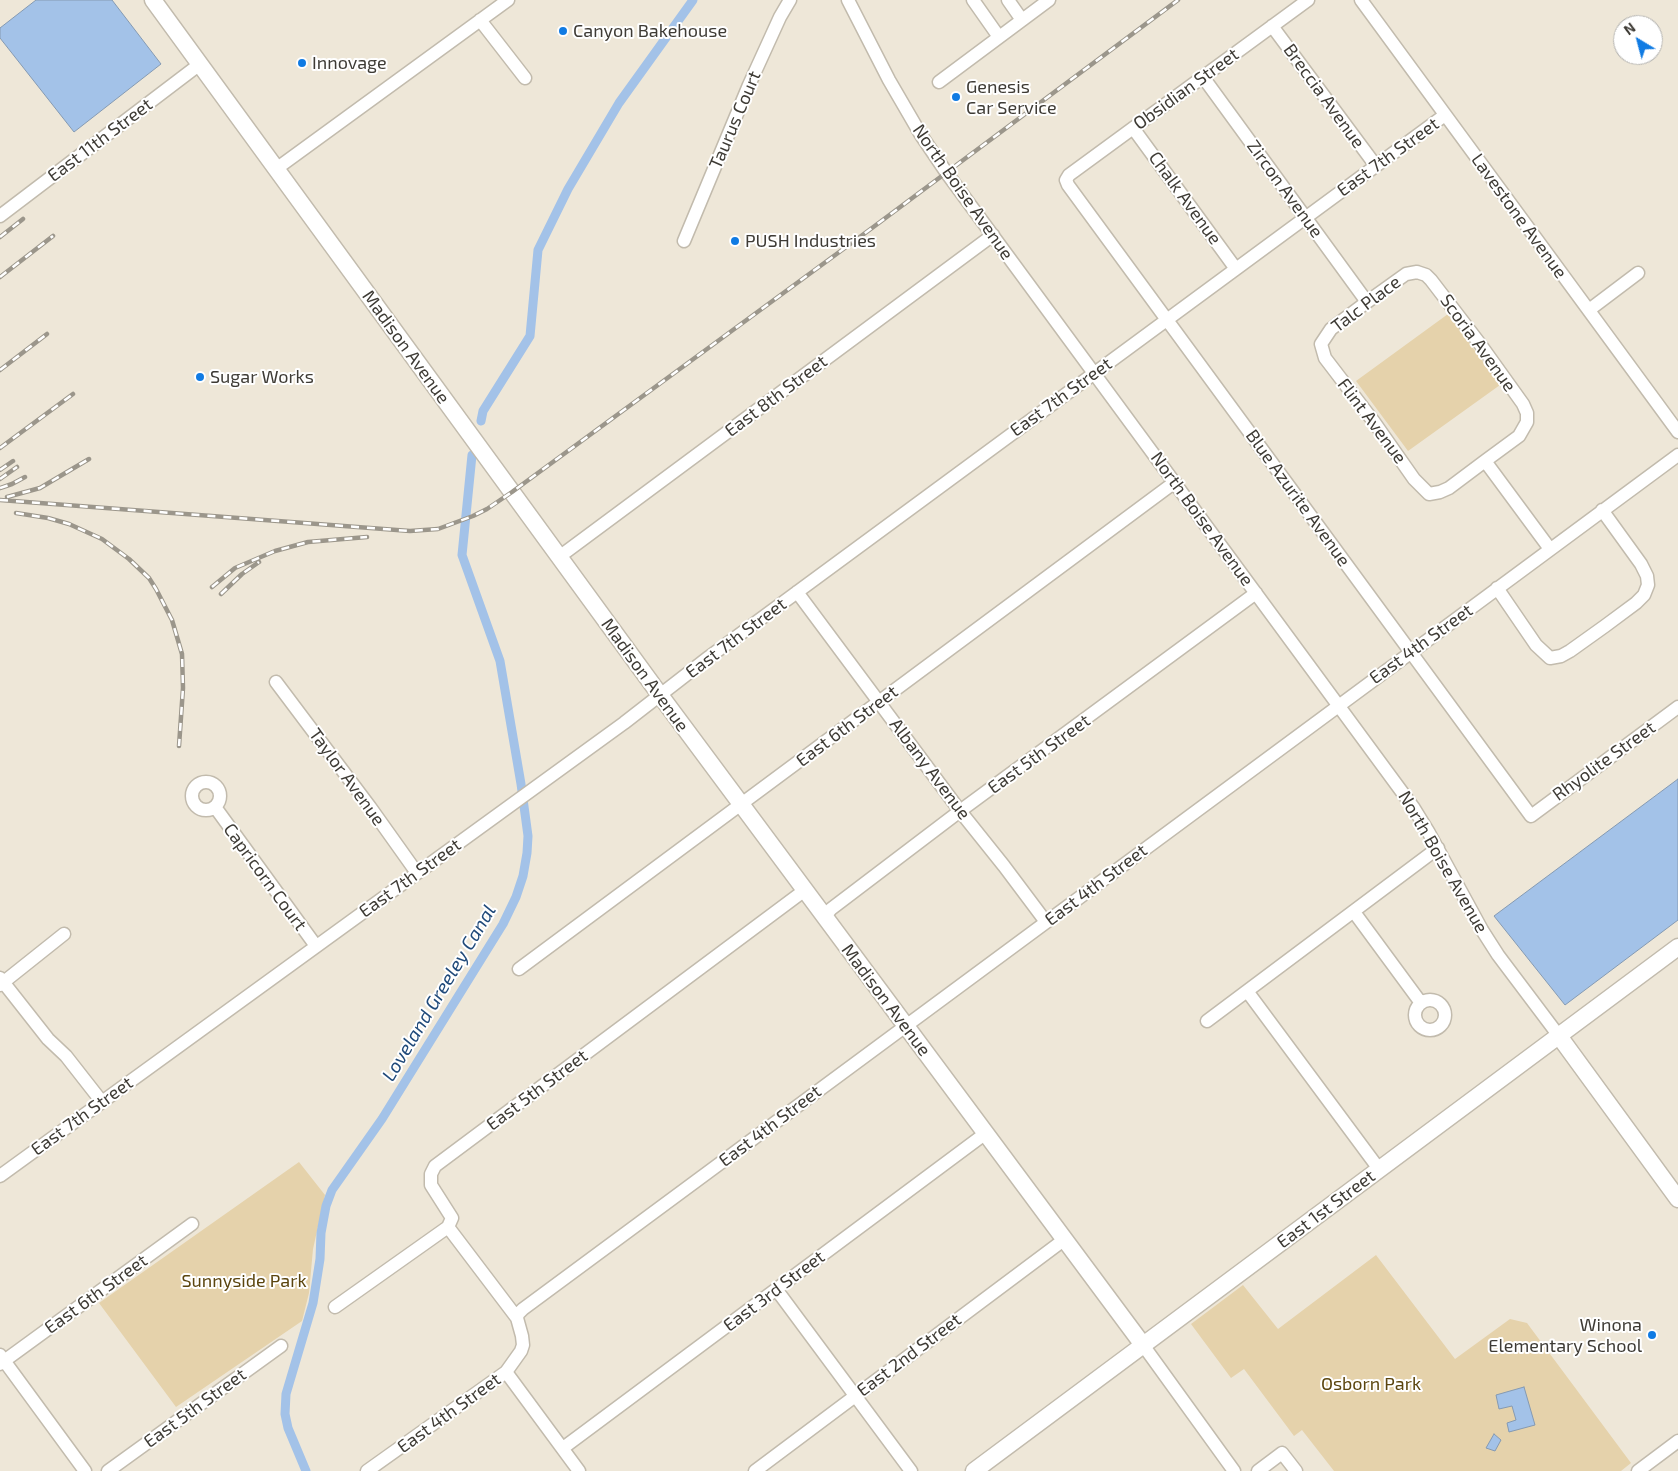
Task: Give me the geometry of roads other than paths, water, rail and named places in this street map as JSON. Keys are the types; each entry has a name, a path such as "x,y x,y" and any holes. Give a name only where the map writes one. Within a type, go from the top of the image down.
{"main road":[{"name":"Madison Avenue","path":"153,0 660,695 1143,1345"},
{"name":"East 1st Street","path":"974,1471 1678,947"},
{"path":"1558,1036 1678,1199"}],"street":[{"path":"276,169 508,0"},
{"name":"Taurus Court","path":"684,241 749,85 790,0"},
{"name":"North Boise Avenue","path":"848,0 889,80 921,135 1413,807 1438,848 1482,930 1498,955 1558,1036"},
{"path":"973,0 999,37"},
{"path":"1008,0 1022,20"},
{"path":"939,82 1049,0"},
{"name":"Obsidian Street","path":"1066,180 1069,175 1308,0"},
{"name":"Lavestone Avenue","path":"1361,0 1678,432"},
{"path":"480,20 526,78"},
{"name":"Breccia Avenue","path":"1272,26 1376,166"},
{"name":"East 11th Street","path":"0,216 200,64"},
{"name":"Zircon Avenue","path":"1203,77 1367,302"},
{"name":"East 7th Street","path":"0,1176 534,788 660,695 709,656 1446,115"},
{"name":"Chalk Avenue","path":"1133,128 1236,269"},
{"name":"Blue Azurite Avenue","path":"1066,180 1071,190 1531,816"},
{"name":"East 8th Street","path":"559,557 993,235"},
{"name":"Talc Place","path":"1321,344 1331,329 1367,302 1406,274 1417,272"},
{"name":"Scoria Avenue","path":"1417,272 1426,275 1432,280 1523,404 1527,413 1527,422 1518,436 1485,462"},
{"path":"1589,310 1638,273"},
{"name":"Flint Avenue","path":"1321,344 1325,358 1374,422 1414,479 1429,494 1449,488 1485,462"},
{"name":"East 4th Street","path":"517,1318 523,1309 905,1025 1678,455"},
{"path":"1485,462 1550,549"},
{"name":"East 6th Street","path":"519,969 1175,482"},
{"path":"1497,588 1536,645 1550,658 1561,656 1570,651 1636,604 1644,595 1648,585 1647,576 1641,564 1602,510"},
{"name":"Albany Avenue","path":"797,592 960,811 1046,922"},
{"name":"East 5th Street","path":"824,916 960,811 1256,593"},
{"name":"Taylor Avenue","path":"276,682 417,873"},
{"name":"Rhyolite Street","path":"1531,816 1678,707"},
{"name":"Capricorn Court","path":"215,807 316,946"},
{"path":"1207,1020 1438,848"},
{"name":"East 5th Street","path":"448,1227 452,1218 433,1189 430,1180 435,1166 805,890"},
{"path":"1354,912 1421,1002"},
{"path":"64,934 1,982 48,1039 66,1056 102,1102"},
{"path":"1247,991 1379,1169"},
{"name":"East 3rd Street","path":"562,1448 986,1133"},
{"name":"East 6th Street","path":"1,1360 192,1224"},
{"path":"335,1306 448,1227 517,1318 523,1345 517,1358 506,1372 576,1470"},
{"name":"East 2nd Street","path":"755,1471 854,1395 1065,1239"},
{"path":"776,1289 911,1471"},
{"path":"1143,1345 1234,1471"},
{"name":"East 5th Street","path":"108,1471 281,1346"},
{"path":"1,1360 85,1471"},
{"name":"East 4th Street","path":"367,1471 506,1372"},
{"path":"1638,1471 1678,1441"},
{"path":"1258,1471 1282,1453 1296,1471"}],"water":[{"path":"36,0 112,0 161,64 74,132 0,38 0,28"},
{"path":"1678,779 1678,920 1565,1005 1494,916"},
{"path":"1524,1387 1535,1425 1509,1432 1507,1423 1516,1420 1512,1406 1499,1409 1496,1395"},
{"path":"1494,1434 1501,1440 1495,1451 1486,1448"}],"waterway":[{"name":"Loveland Greeley Canal","path":"481,421 483,411 530,336 538,250 568,189 619,103 693,0"},
{"name":"Loveland Greeley Canal","path":"306,1471 288,1428 285,1414 286,1394 313,1303 326,1206 332,1190 382,1119 503,924 516,897 523,876 527,853 528,836 521,784 500,661 462,555 472,455"}],"railway":[{"path":"0,500 410,531 438,529 473,516 512,492 872,228 1178,0"},
{"path":"0,237 23,219"},
{"path":"0,277 53,236"},
{"path":"0,370 47,334"},
{"path":"0,448 73,394"},
{"path":"7,497 40,488 89,459"},
{"path":"0,470 13,461"},
{"path":"0,479 17,467"},
{"path":"0,488 25,477"},
{"path":"16,513 48,518 69,524 102,539 129,559 149,578 172,620 182,654 183,688 179,746"},
{"path":"212,587 235,568 275,551 308,542 367,537"},
{"path":"221,594 242,574 259,562"}],"place":[{"name":"Canyon Bakehouse","path":"563,31"},
{"name":"Innovage","path":"302,63"},
{"name":"Genesis Car Service","path":"956,97"},
{"name":"PUSH Industries","path":"735,241"},
{"name":"Sugar Works","path":"200,377"},
{"name":"Winona Elementary School","path":"1652,1335"}],"park label":[{"name":"Sunnyside Park","path":"244,1281"},
{"name":"Osborn Park","path":"1371,1384"}]}
